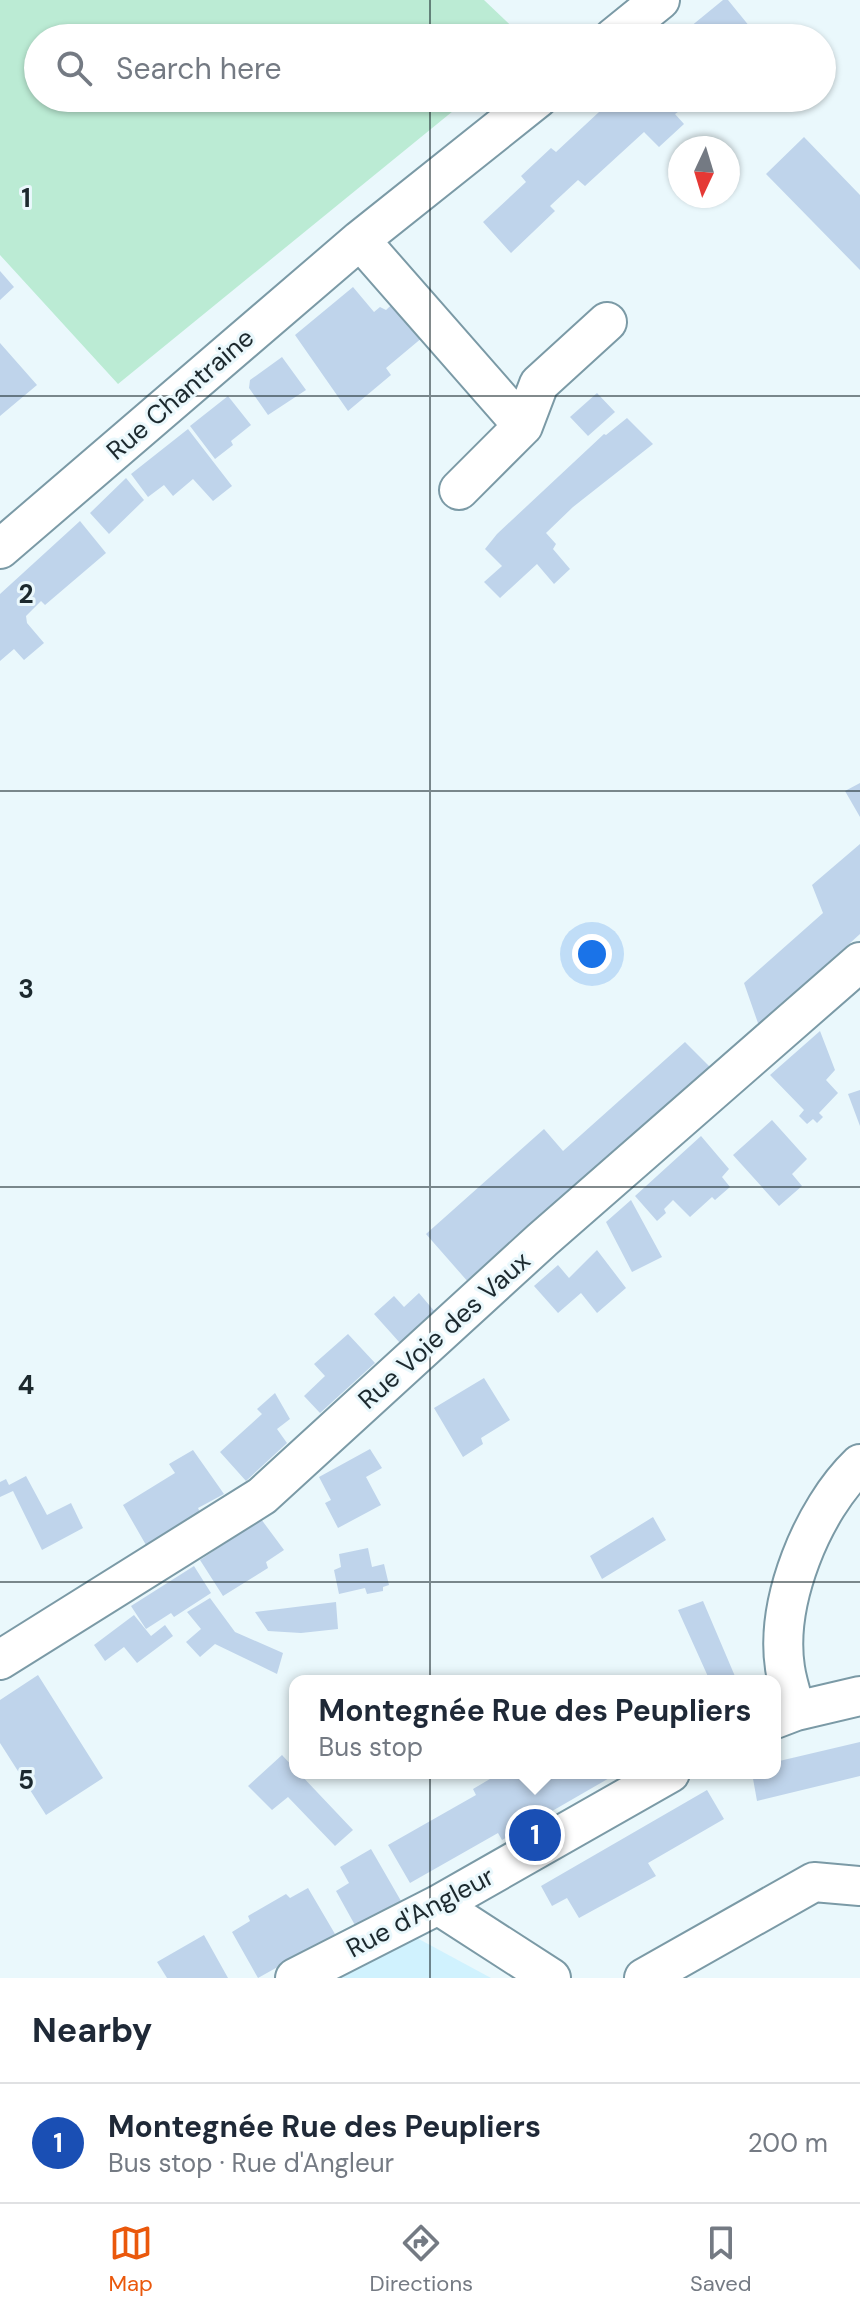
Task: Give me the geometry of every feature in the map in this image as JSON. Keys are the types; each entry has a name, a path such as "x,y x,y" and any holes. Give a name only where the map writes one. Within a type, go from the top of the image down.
{"street":[{"path":"630,24 660,0"},
{"name":"Rue Chantraine","path":"0,549 360,240 520,112"},
{"path":"360,240 523,426"},
{"path":"459,490 523,426 539,384 607,322"},
{"name":"Rue Voie des Vaux","path":"0,1660 262,1496 542,1240 860,962"},
{"path":"860,1464 824,1511 798,1564 784,1625 785,1715 860,1696"},
{"name":"Rue d'Angleur","path":"295,1978 438,1905 659,1779"},
{"path":"644,1978 814,1882 860,1886"},
{"path":"438,1905 551,1978"}],"shaded area":[{"path":"417,1938 491,1978 332,1978"}],"green space":[{"path":"0,0 484,0 509,24 24,24 24,112 452,112 118,384 0,255"}],"building":[{"path":"723,0 728,0 748,24 694,24"},
{"path":"599,112 678,112 675,114 684,124 659,147 644,132 585,186 578,180 550,206 555,211 511,253 483,222 526,182 521,176 551,148 556,152"},
{"path":"804,137 860,195 860,270 766,174"},
{"path":"0,271 14,287 0,300"},
{"path":"353,287 374,312 380,307 386,310 400,297 429,332 386,368 391,375 348,411 295,335"},
{"path":"0,343 37,385 0,416"},
{"path":"282,357 306,390 268,415 249,388 250,380"},
{"path":"597,393 615,412 588,436 570,417"},
{"path":"228,396 251,425 215,459 190,426"},
{"path":"627,418 653,444 573,507 546,533 556,544 553,549 570,569 554,584 537,564 500,598 484,582 502,566 485,549 497,534 604,434"},
{"path":"188,429 232,486 213,501 193,479 173,496 164,485 148,497 131,474"},
{"path":"126,478 144,500 109,534 90,513"},
{"path":"80,521 106,553 45,605 41,601 26,616 27,623 44,643 24,660 14,649 0,661 0,594"},
{"path":"860,783 860,817 845,791"},
{"path":"860,844 860,934 759,1026 744,983 823,913 812,885"},
{"path":"820,1031 835,1070 826,1080 838,1093 819,1113 823,1117 817,1123 813,1119 807,1124 799,1116 804,1110 770,1075"},
{"path":"685,1042 710,1067 469,1283 426,1234 544,1129 563,1151"},
{"path":"860,1090 860,1126 848,1094"},
{"path":"772,1120 807,1159 792,1174 802,1186 779,1206 733,1155"},
{"path":"701,1136 729,1169 722,1177 730,1187 715,1200 712,1197 690,1217 673,1200 657,1221 635,1196"},
{"path":"631,1200 662,1257 632,1272 606,1222"},
{"path":"597,1250 626,1288 597,1313 581,1293 558,1313 534,1286 558,1265 569,1278"},
{"path":"419,1293 435,1312 400,1343 374,1314 394,1296 404,1307"},
{"path":"348,1334 375,1363 320,1413 304,1396 325,1376 314,1364"},
{"path":"484,1378 510,1420 481,1438 483,1444 463,1457 434,1408"},
{"path":"275,1393 290,1419 277,1429 287,1443 246,1481 220,1452 262,1414 257,1409"},
{"path":"370,1449 382,1468 366,1477 381,1505 338,1528 325,1503 331,1500 319,1477"},
{"path":"193,1450 224,1494 198,1508 200,1512 146,1545 123,1505 175,1473 169,1464"},
{"path":"26,1476 47,1515 71,1503 83,1528 42,1550 13,1491 0,1497 0,1482 6,1479 9,1485"},
{"path":"653,1517 666,1540 602,1579 590,1556"},
{"path":"261,1519 284,1550 266,1562 268,1568 223,1596 200,1560"},
{"path":"368,1548 372,1567 384,1564 389,1585 383,1587 383,1591 367,1594 365,1588 339,1594 334,1570 341,1567 339,1554"},
{"path":"194,1566 211,1593 174,1617 171,1613 146,1629 131,1606"},
{"path":"210,1598 235,1632 283,1653 277,1674 215,1644 200,1657 186,1642 201,1629 187,1612"},
{"path":"703,1601 734,1675 707,1675 678,1610"},
{"path":"336,1602 338,1629 301,1633 268,1631 255,1612"},
{"path":"134,1615 151,1636 165,1625 173,1636 137,1663 124,1647 105,1661 94,1645"},
{"path":"38,1675 103,1778 46,1815 0,1743 0,1700"},
{"path":"860,1742 860,1776 757,1801 753,1779 781,1779 781,1761"},
{"path":"282,1755 289,1763 289,1779 305,1779 353,1830 335,1846 288,1797 272,1810 248,1786"},
{"path":"490,1779 608,1779 502,1840 498,1833 410,1883 388,1845 476,1795 473,1789"},
{"path":"707,1790 724,1819 648,1863 656,1876 579,1918 567,1898 552,1906 541,1886"},
{"path":"371,1849 401,1901 356,1927 336,1891 349,1883 340,1867"},
{"path":"308,1888 335,1934 284,1966 258,1978 232,1932 250,1921 248,1916 286,1894 290,1898"},
{"path":"204,1935 228,1978 167,1978 157,1962"}],"place":[{"name":"Montegnée Rue des Peupliers","path":"535,1835"}]}
